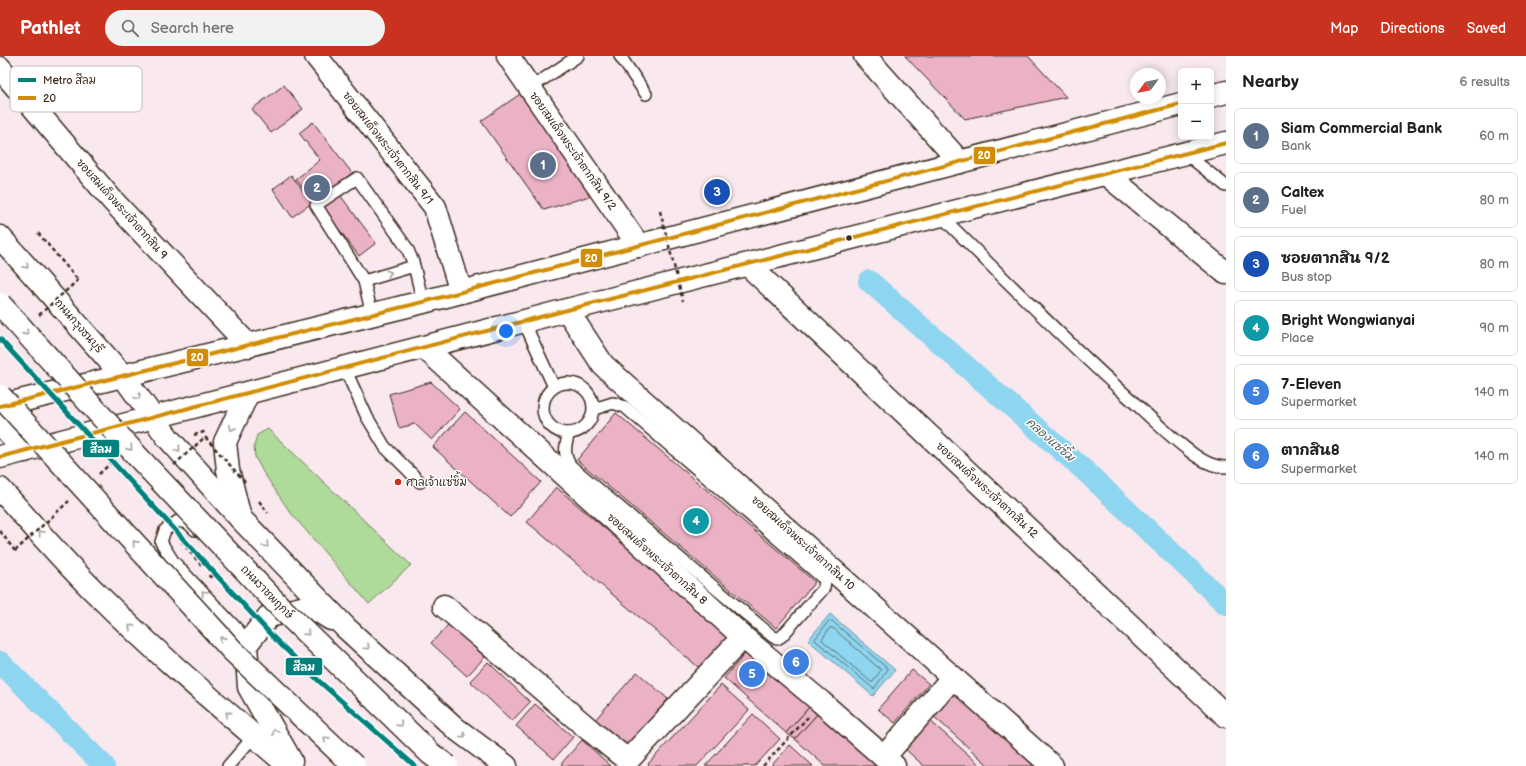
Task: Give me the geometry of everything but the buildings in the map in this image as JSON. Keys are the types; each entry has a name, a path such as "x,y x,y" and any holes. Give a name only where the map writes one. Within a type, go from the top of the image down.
{"main road":[{"name":"ซอยสมเด็จพระเจ้าตากสิน 9/1","path":"316,56 435,207 461,292"},
{"name":"ซอยสมเด็จพระเจ้าตากสิน 9/2","path":"508,56 639,246"},
{"path":"865,56 960,162"},
{"name":"ซอยสมเด็จพระเจ้าตากสิน 9","path":"0,68 10,80"},
{"path":"1214,95 1226,92"},
{"path":"0,406 423,302 1178,105"},
{"name":"ซอยสมเด็จพระเจ้าตากสิน 9","path":"37,112 112,200 249,346"},
{"path":"0,457 345,369 567,310 1226,143"},
{"path":"1106,174 1226,273"},
{"name":"ถนนกรุงธนบุรี","path":"0,237 123,376 154,418"},
{"name":"ซอยสมเด็จพระเจ้าตากสิน 12","path":"748,265 1226,716"},
{"name":"ถนนราชพฤกษ์","path":"0,304 95,409 282,608 431,754 447,766"},
{"name":"ซอยสมเด็จพระเจ้าตากสิน 10","path":"567,310 603,365 1052,766"},
{"name":"ซอยสมเด็จพระเจ้าตากสิน 8","path":"425,348 742,636 821,702 889,762"},
{"path":"240,518 228,470 225,442 248,393"},
{"path":"0,396 232,650 354,766"},
{"path":"154,418 168,438 240,518 346,628 455,728 506,766"},
{"path":"0,423 25,451"},
{"path":"0,489 96,593 199,690 289,766"},
{"path":"294,766 249,687 246,645 269,616 310,606 346,628"},
{"path":"444,606 591,731 621,754 630,758 742,636"},
{"path":"889,762 953,676"}],"lane":[{"path":"530,88 578,56"},
{"path":"620,56 646,94"},
{"path":"1186,154 1226,186"},
{"path":"372,314 364,280 316,205 357,178 407,248 414,266 423,302"},
{"path":"940,215 1082,356 1188,450 1206,462 1219,467 1226,467"},
{"path":"364,280 414,266"},
{"path":"524,322 554,387"},
{"path":"345,369 367,417 385,447 420,482"},
{"path":"568,382 583,388 593,401 594,409 592,418 588,425 581,430 569,433 556,430 550,425 545,418 544,401 547,394 554,387 568,382"},
{"path":"569,433 564,450 567,461 571,466 772,636 777,639 782,636 824,588 825,580 625,407 612,403 594,409"},
{"path":"246,645 239,631 173,561 161,542 165,530 178,521 188,523 261,601 273,610 291,611"},
{"path":"228,766 254,736"}],"path":[{"path":"660,211 683,301"},
{"path":"34,320 78,280 38,232"},
{"path":"192,436 210,430"},
{"path":"95,477 112,461"},
{"path":"0,531 15,551 72,498"},
{"path":"147,499 210,576 227,564"},
{"path":"763,766 821,702"}],"green space":[{"path":"268,429 411,565 369,604 290,512 263,472 255,457 254,446 257,435"}],"water":[{"path":"830,614 895,670 873,696 808,640"}],"waterway":[{"name":"คลองแซ่ซิ้ม","path":"869,281 1085,471 1226,604"},
{"path":"0,662 104,766"}],"metro line":[{"name":"สีลม","path":"0,339 274,638 320,682 415,766"}],"transit line":[{"name":"20","path":"0,406 423,302 1178,105"},
{"name":"20","path":"0,457 567,310 1226,143"}],"place":[{"name":"Siam Commercial Bank","path":"543,165"},
{"name":"Caltex","path":"317,188"},
{"name":"ซอยตากสิน 9/2","path":"717,192"},
{"name":"ศาลเจ้าแซ่ซิ้ม","path":"398,482"},
{"name":"Bright Wongwianyai","path":"696,521"},
{"name":"ตากสิน8","path":"796,662"},
{"name":"7-Eleven","path":"752,674"}]}
